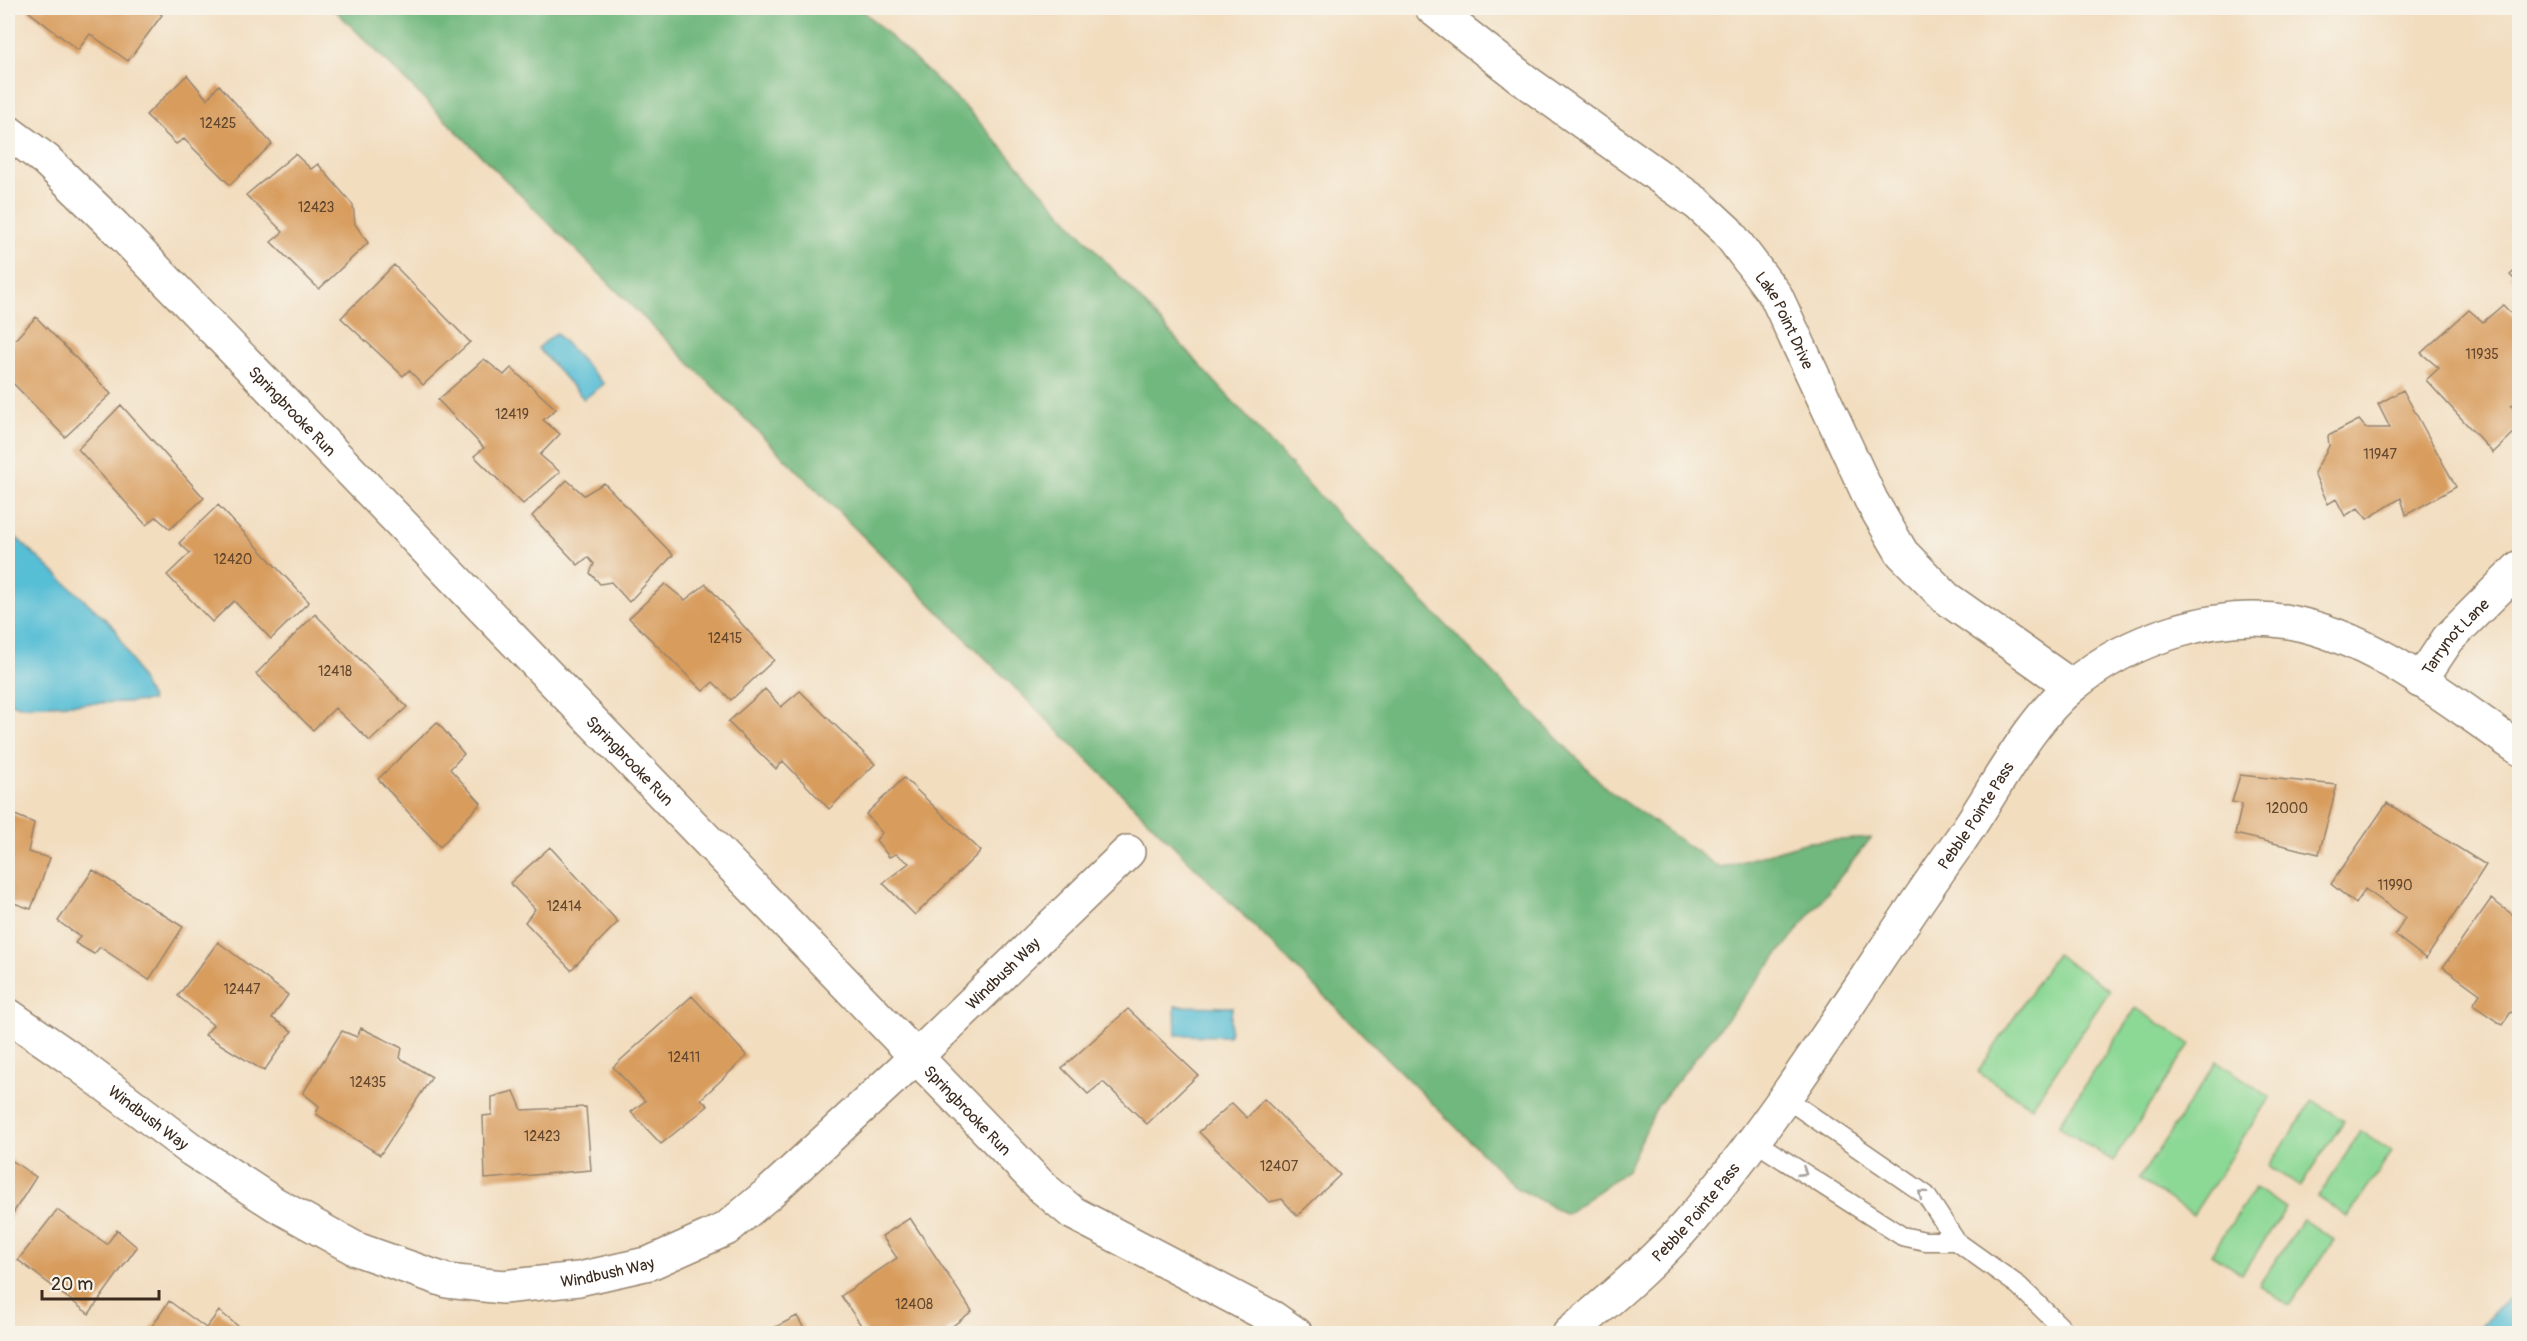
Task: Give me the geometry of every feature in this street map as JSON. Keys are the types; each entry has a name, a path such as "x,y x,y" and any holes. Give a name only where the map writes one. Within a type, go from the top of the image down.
{"street":[{"name":"Lake Point Drive","path":"1432,8 1528,82 1698,204 1727,231 1776,296 1871,500 1902,553 1946,598 2071,686"},
{"name":"Springbrooke Run","path":"8,132 46,160 114,226 1043,1188 1073,1212 1273,1318 1296,1334"},
{"name":"Tarrynot Lane","path":"2420,681 2448,639 2520,567"},
{"name":"Pebble Pointe Pass","path":"1569,1334 1646,1268 1690,1221 1754,1141 1984,807 2049,708 2071,686 2120,654 2164,634 2195,627 2261,620 2286,621 2342,637 2367,648 2520,749"},
{"name":"Windbush Way","path":"8,1015 70,1058 192,1150 275,1204 356,1249 447,1281 503,1287 579,1279 650,1263 726,1229 769,1194 916,1057 1128,852"}],"lane":[{"path":"1784,1097 1926,1195 1956,1241 2019,1286 2068,1334"},
{"path":"1754,1141 1902,1236 1925,1241 1956,1241"}],"green space":[{"path":"333,8 860,8 968,110 1305,481 1608,790 1720,868 1808,842 1871,838 1658,1105 1627,1170 1566,1214 1517,1188"},
{"path":"2056,954 2110,990 2032,1107 1978,1072"},
{"path":"2136,1008 2190,1044 2113,1161 2058,1126"},
{"path":"2217,1061 2270,1097 2193,1215 2139,1179"},
{"path":"2313,1100 2344,1121 2300,1187 2269,1166"},
{"path":"2361,1131 2392,1152 2348,1217 2318,1197"},
{"path":"2255,1188 2286,1208 2242,1274 2211,1254"},
{"path":"2303,1219 2334,1240 2289,1306 2259,1285"}],"water":[{"path":"556,333 604,384 584,399 538,348"},
{"path":"8,530 115,628 152,701 20,706 8,702"},
{"path":"1175,1006 1232,1007 1229,1036 1176,1035"},
{"path":"2519,1290 2519,1333 2475,1333 2496,1310"}],"building":[{"path":"30,8 152,8 162,15 128,61 90,34 78,50 28,11"},
{"path":"187,75 207,99 219,85 272,144 230,185 184,139 176,144 146,115"},
{"path":"295,154 311,169 318,164 353,205 355,224 368,243 319,289 271,242 283,232 246,195"},
{"path":"394,265 470,342 423,385 409,370 403,376 341,318"},
{"path":"2520,266 2520,285 2510,275"},
{"path":"2503,305 2520,323 2520,398 2511,406 2520,414 2520,427 2493,453 2426,380 2439,368 2421,353 2469,310 2483,322"},
{"path":"36,317 111,394 65,437 8,378 8,347"},
{"path":"484,359 504,375 511,368 556,409 543,420 560,434 540,455 560,472 523,504 474,456 484,448 438,400"},
{"path":"2403,390 2456,487 2406,515 2401,498 2367,519 2358,508 2345,516 2336,499 2328,504 2314,473 2329,446 2328,436 2359,420 2366,428 2390,428 2378,404"},
{"path":"121,405 204,498 170,529 156,517 146,525 78,449"},
{"path":"567,480 584,495 604,483 673,555 629,602 611,582 600,584 590,573 594,564 588,557 578,565 532,516"},
{"path":"218,505 309,602 271,639 234,601 212,622 167,575 190,553 179,543"},
{"path":"665,584 685,600 706,584 774,660 731,700 713,682 703,691 629,618"},
{"path":"315,614 407,707 370,741 335,708 313,730 256,674"},
{"path":"765,689 781,707 800,691 875,764 829,809 783,761 776,769 728,722"},
{"path":"437,722 464,754 450,769 481,803 440,847 378,779"},
{"path":"2240,775 2337,785 2319,854 2235,834 2242,804 2232,802"},
{"path":"904,778 981,851 915,915 883,883 909,863 896,854 889,857 876,840 882,833 866,814"},
{"path":"2387,803 2486,865 2426,959 2395,935 2405,917 2365,889 2356,904 2331,884"},
{"path":"8,812 34,823 28,852 50,858 31,909 8,901"},
{"path":"550,847 618,922 571,970 525,922 535,909 510,883"},
{"path":"93,870 183,927 149,980 100,947 94,954 75,943 80,937 58,921"},
{"path":"2491,899 2520,920 2520,1018 2511,1012 2502,1025 2473,1005 2480,994 2443,967"},
{"path":"218,942 288,995 272,1018 292,1031 264,1071 205,1035 213,1025 178,996"},
{"path":"692,996 747,1056 701,1099 708,1106 661,1144 631,1112 645,1101 613,1067"},
{"path":"1128,1009 1198,1075 1147,1124 1103,1082 1088,1094 1062,1068"},
{"path":"361,1028 402,1048 400,1058 432,1077 380,1155 316,1114 319,1106 303,1093 342,1031 357,1037"},
{"path":"514,1091 522,1110 586,1107 591,1170 485,1179 483,1116 492,1115 492,1097"},
{"path":"1264,1099 1340,1175 1297,1216 1282,1199 1269,1202 1199,1132 1232,1103 1247,1118"},
{"path":"8,1158 36,1177 10,1218 8,1217"},
{"path":"57,1210 107,1244 117,1230 137,1247 89,1314 18,1260"},
{"path":"910,1218 972,1311 945,1332 946,1334 867,1334 841,1296 897,1258 882,1236"},
{"path":"169,1301 206,1328 219,1311 248,1334 147,1334"},
{"path":"797,1316 807,1334 762,1334"}]}
